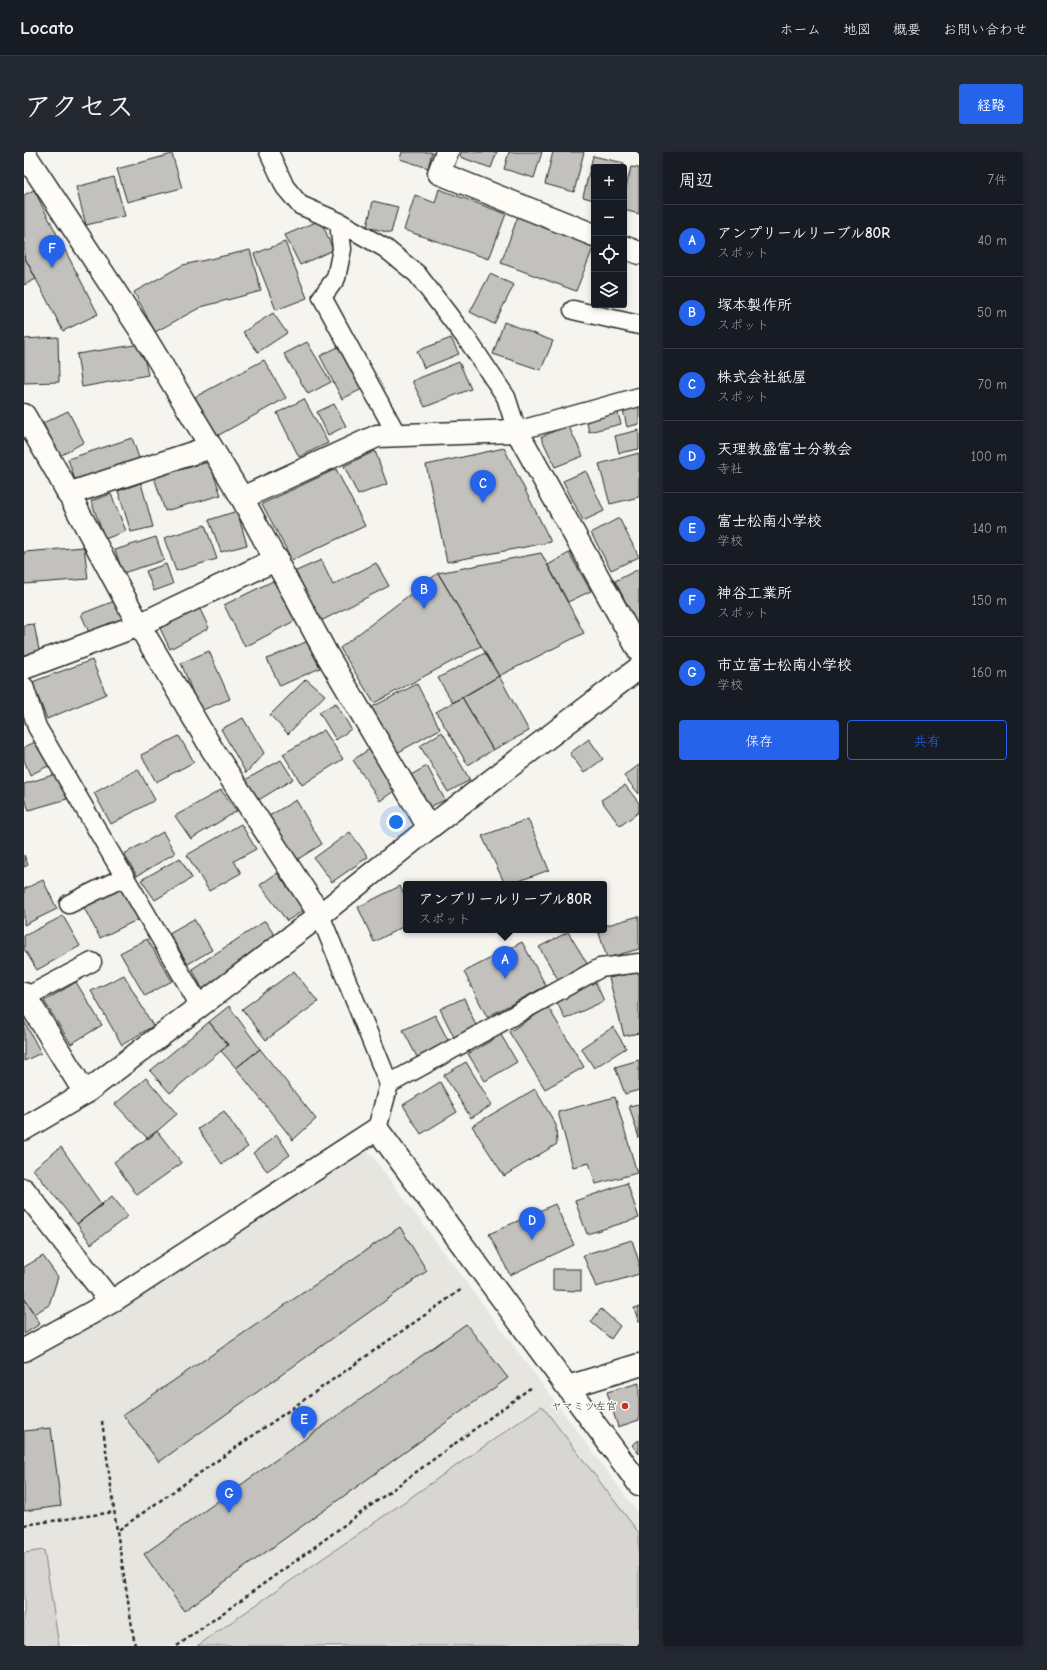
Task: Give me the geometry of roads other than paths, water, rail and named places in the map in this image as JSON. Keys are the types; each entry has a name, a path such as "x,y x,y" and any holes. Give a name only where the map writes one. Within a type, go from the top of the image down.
{"street":[{"path":"447,152 439,173 591,233"},
{"path":"24,153 141,331 242,498 277,559 326,654 429,828"},
{"path":"627,247 639,252"},
{"path":"24,415 139,625 212,749 320,915"},
{"path":"242,498 377,436 517,431 639,651"},
{"path":"68,494 211,447"},
{"path":"24,668 139,625 277,559"},
{"path":"24,1130 85,1093 320,915 429,828 639,668"},
{"path":"25,995 85,1093"},
{"path":"24,1350 111,1302 377,1129 639,1484"},
{"path":"24,1190 111,1302"},
{"path":"561,1378 639,1365"}],"lane":[{"path":"269,152 285,188 300,205 339,222 385,248 417,274 469,342 506,397 517,431 639,396"},
{"path":"339,222 342,250 336,278 322,297 397,435"},
{"path":"573,310 639,325"},
{"path":"24,686 36,727 200,1006"},
{"path":"69,904 124,877"},
{"path":"320,915 390,1084 377,1129"},
{"path":"25,995 92,962"},
{"path":"390,1084 600,968 639,963"}],"place":[{"name":"神谷工業所","path":"52,268"},
{"name":"株式会社紙屋","path":"483,503"},
{"name":"塚本製作所","path":"424,609"},
{"name":"アンプリールリーブル80R","path":"505,979"},
{"name":"天理教盛富士分教会","path":"532,1240"},
{"name":"ヤマミツ左官","path":"625,1406"},
{"name":"富士松南小学校","path":"304,1439"},
{"name":"市立富士松南小学校","path":"229,1513"}]}
